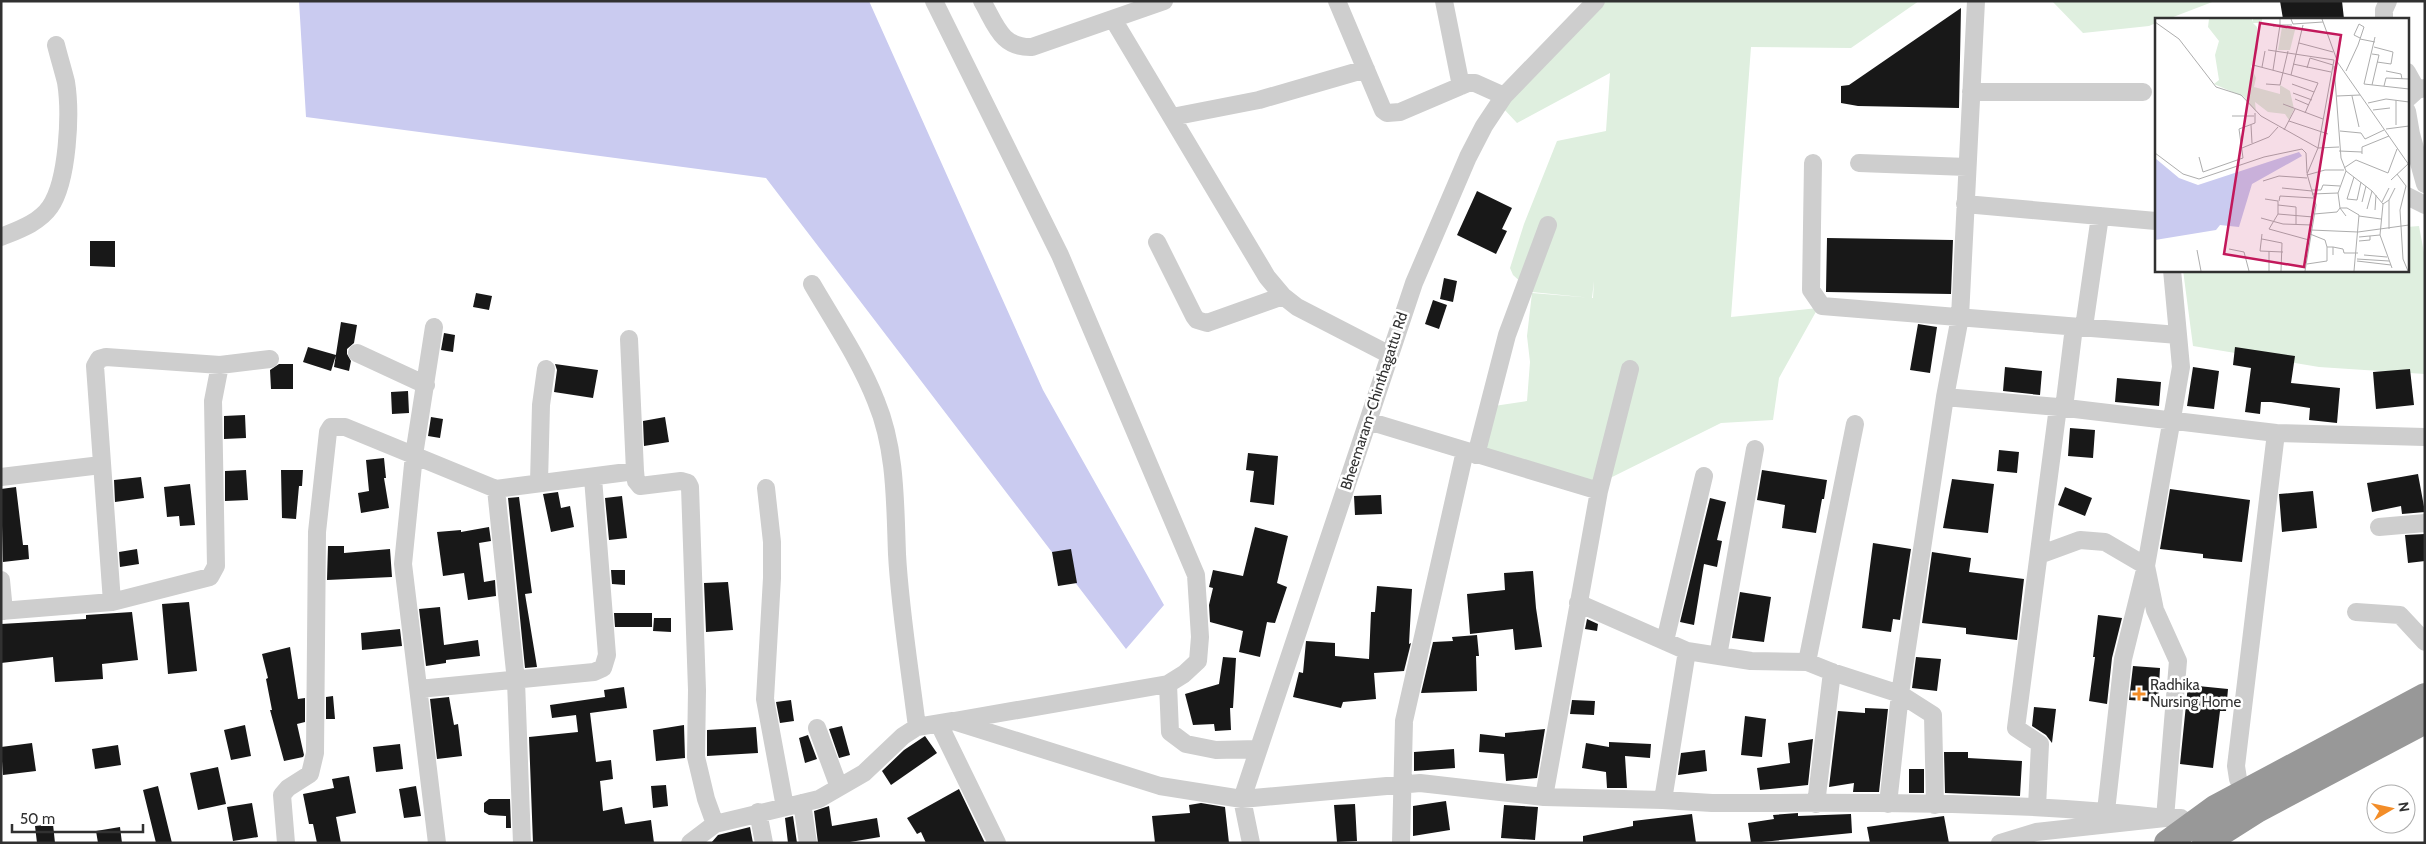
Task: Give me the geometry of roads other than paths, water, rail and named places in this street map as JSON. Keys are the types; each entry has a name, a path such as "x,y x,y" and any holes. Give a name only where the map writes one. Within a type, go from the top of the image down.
{"highway":[{"path":"2200,836 2244,792 2425,696"},
{"path":"2166,830 2200,836 2257,810 2425,721"}],"street":[{"path":"690,843 715,824 758,812 819,799 864,773 902,736 917,727 1168,684 1184,674 1198,661 1200,637 1196,575 1060,254 934,1"},
{"path":"982,1 999,31 1010,44 1018,47 1032,47 1164,1"},
{"path":"1337,1 1383,110 1387,114 1400,112 1461,86 1476,83 1504,96"},
{"path":"1444,1 1461,86"},
{"name":"Bheemaram-Chinthagattu Rd","path":"1251,843 1242,799 1414,283 1468,158 1484,126 1504,96 1596,1"},
{"path":"1888,804 1900,694 1945,398 1960,317 1976,1"},
{"path":"2384,18 2384,10 2388,1"},
{"path":"1113,18 1267,277 1283,296 1317,319 1390,355"},
{"path":"1,238 26,227 50,208 62,180 68,136 66,83 56,45"},
{"path":"1172,117 1259,100 1366,69"},
{"path":"2408,74 2416,92"},
{"path":"1972,92 2144,92"},
{"path":"2408,117 2425,184"},
{"path":"1814,163 1811,290 1822,306 2178,335"},
{"path":"1858,163 1968,167"},
{"path":"2408,197 2425,206"},
{"path":"1965,204 2155,221"},
{"path":"2408,210 2425,210"},
{"path":"2036,807 2040,744 2016,728 2061,407 2079,327 2100,216"},
{"path":"1401,843 1404,721 1470,453 1508,335 1548,225"},
{"path":"1157,242 1194,316 1201,322 1207,323 1283,296"},
{"path":"2106,811 2123,659 2146,566 2170,420 2181,367 2172,271"},
{"path":"812,284 856,360 877,401 888,439 897,500 897,555 917,727"},
{"path":"434,327 414,455 403,564 419,689 427,775 437,843"},
{"path":"628,339 636,481 640,486 680,481 688,483 690,488 697,690 696,757 715,824"},
{"path":"357,353 426,386"},
{"path":"112,602 94,366 99,359 106,357 220,365 270,358"},
{"path":"1,580 2,611 112,602 204,580 215,572 213,400 220,365"},
{"path":"1544,797 1599,491 1630,369"},
{"path":"539,482 541,405 546,370"},
{"path":"1945,398 2061,407 2276,433 2425,437"},
{"path":"1368,421 1599,491"},
{"path":"1808,662 1855,424"},
{"path":"286,843 282,795 288,788 310,774 316,753 317,532 328,432 331,427 345,427 496,489 539,482 593,478 635,471"},
{"path":"2244,792 2238,779 2236,766 2276,433"},
{"path":"1718,656 1755,449"},
{"path":"1,477 101,465"},
{"path":"1665,641 1704,476"},
{"path":"419,689 516,681 594,672 603,668 606,663 593,478"},
{"path":"766,488 772,542 772,578 765,699 793,805 808,843"},
{"path":"496,489 516,681 522,843"},
{"path":"2379,527 2425,523"},
{"path":"2039,555 2080,540 2105,542 2146,566 2155,610 2178,660 2166,830"},
{"path":"1578,603 1687,651 1751,661 1808,662 1832,672 1900,694 1933,715 1935,805"},
{"path":"2356,612 2400,615 2425,642"},
{"path":"1663,800 1687,651"},
{"path":"1816,804 1832,672"},
{"path":"1168,684 1170,732 1186,744 1216,750 1258,749"},
{"path":"946,722 1160,786 1242,799 1420,782 1544,797 1712,803 2036,807 2106,811 2166,830"},
{"path":"946,722 997,843"},
{"path":"817,728 839,787"},
{"path":"758,812 764,843"},
{"path":"2000,843 2036,832 2166,830"}],"water":[{"path":"299,1 869,1 1043,390 1164,605 1126,649 766,178 306,117"}],"place":[{"name":"Radhika Nursing Home","path":"2139,694"}]}
